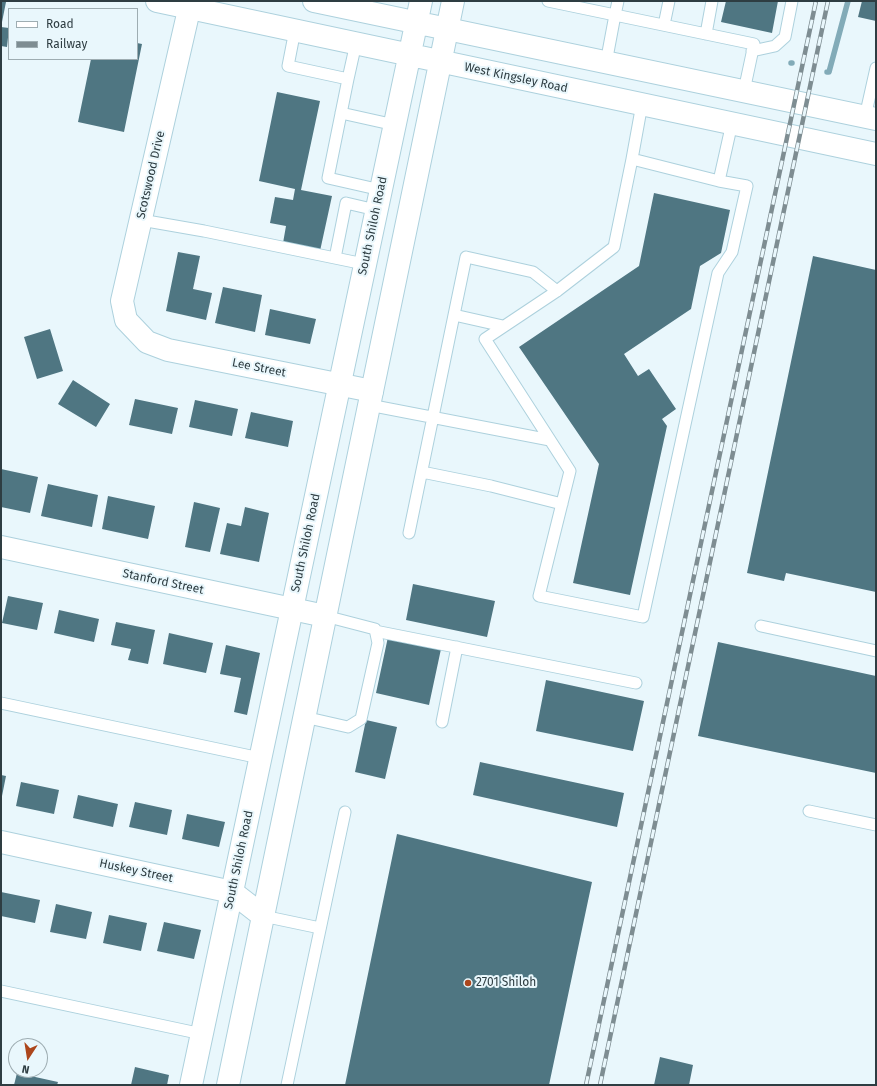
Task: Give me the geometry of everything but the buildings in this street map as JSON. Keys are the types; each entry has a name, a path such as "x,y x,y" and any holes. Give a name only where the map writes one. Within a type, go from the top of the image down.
{"main road":[{"name":"West Kingsley Road","path":"157,1 190,5 440,62 876,154"},
{"path":"314,1 871,118"},
{"name":"South Shiloh Road","path":"191,1085 421,1"},
{"path":"228,1085 453,1"},
{"name":"Scotswood Drive","path":"147,342 126,320 122,301 190,5"},
{"path":"732,123 744,91"},
{"name":"Lee Street","path":"147,342 168,350 339,385 370,398"},
{"name":"Stanford Street","path":"1,547 325,616"},
{"name":"Huskey Street","path":"1,842 232,892 263,916"}],"lane":[{"path":"548,1 564,3 754,44 744,91"},
{"path":"606,63 618,1"},
{"path":"664,25 669,1"},
{"path":"706,34 712,1"},
{"path":"752,51 775,46 785,37 792,1"},
{"path":"295,30 288,66 348,79"},
{"path":"356,43 328,178 378,200"},
{"path":"871,118 876,68"},
{"path":"632,159 719,181 747,186 732,252 718,273 644,617 539,596 570,471 485,339 557,291 614,247 642,104"},
{"path":"341,113 395,124"},
{"path":"719,181 732,123"},
{"path":"334,258 346,203 378,200"},
{"path":"141,220 204,231 364,264"},
{"path":"409,533 466,257 533,272 557,291"},
{"path":"454,315 503,326"},
{"path":"370,398 433,416 550,440"},
{"path":"422,472 491,486 562,504"},
{"path":"325,616 375,629 375,631 636,683"},
{"path":"761,626 876,652"},
{"path":"304,717 348,727 360,719 378,643 375,631"},
{"path":"442,722 457,647"},
{"path":"1,703 260,758"},
{"path":"809,811 876,825"},
{"path":"287,1085 345,812"},
{"path":"263,916 320,928"},
{"path":"1,991 202,1034"}],"waterway":[{"path":"827,72 829,72 848,1"}],"railway":[{"path":"586,1085 816,1"},
{"path":"600,1085 828,1"}],"place":[{"name":"2701 Shiloh","path":"468,983"}]}
